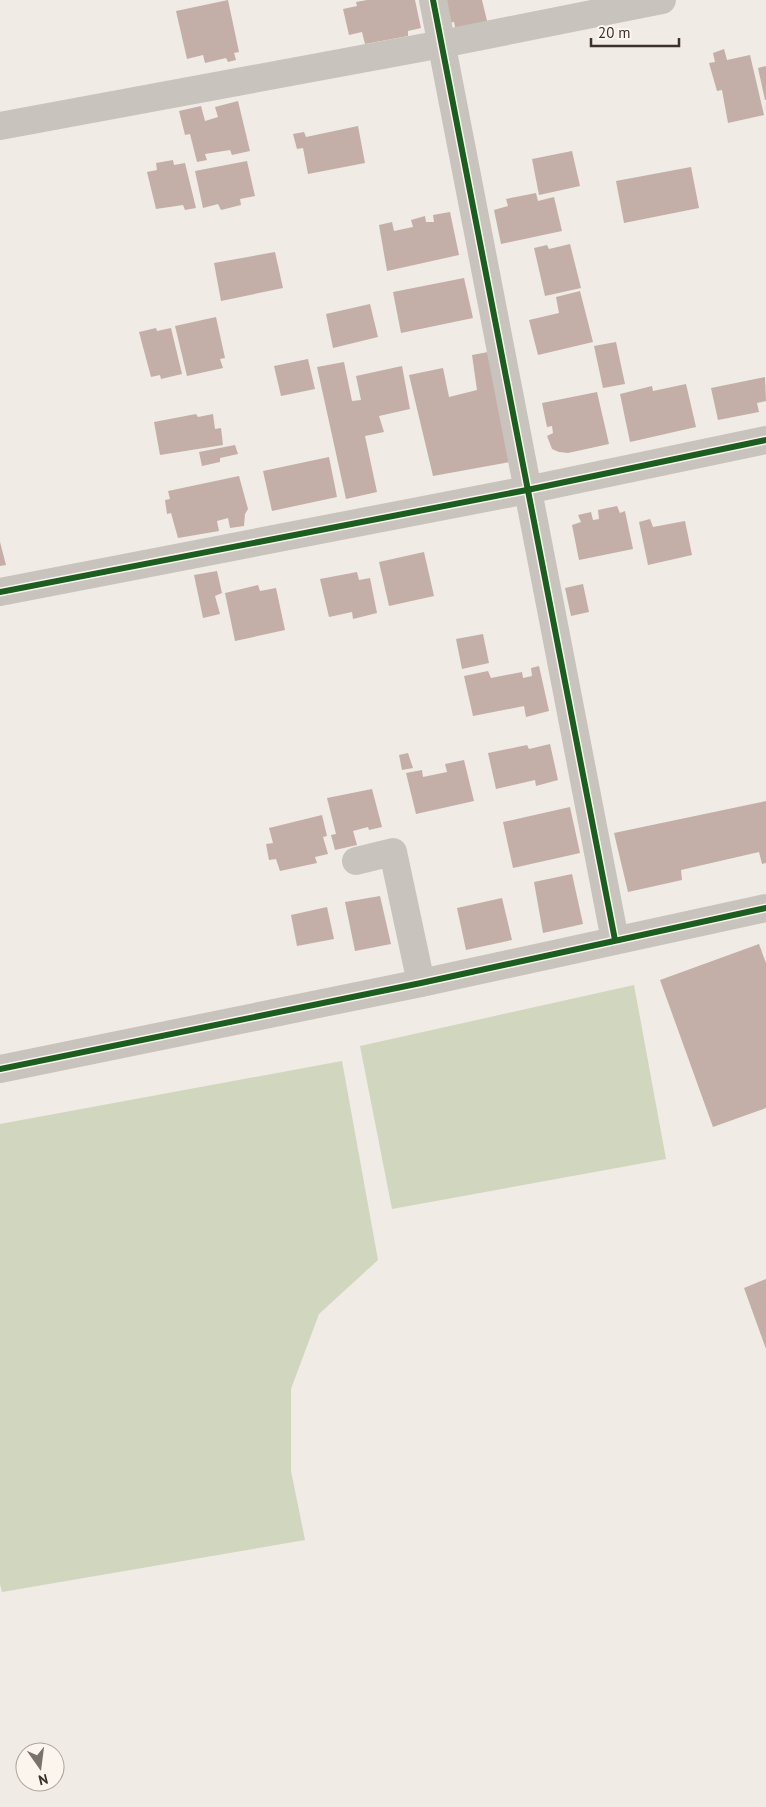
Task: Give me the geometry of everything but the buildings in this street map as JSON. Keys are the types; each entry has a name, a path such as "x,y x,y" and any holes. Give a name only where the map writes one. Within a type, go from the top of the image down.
{"street":[{"path":"433,0 614,940"},
{"path":"0,126 442,44 645,2"},
{"path":"0,592 527,490 766,440"},
{"path":"356,861 393,852 421,983"},
{"path":"0,1070 421,983 766,908"}],"green space":[{"path":"634,985 666,1159 392,1209 360,1046"},
{"path":"342,1061 378,1260 319,1314 291,1389 291,1471 305,1540 2,1592 0,1584 0,1124"}],"cycle path":[{"path":"433,0 615,940"},
{"path":"0,592 527,490 766,440"},
{"path":"0,1069 421,983 766,908"}]}
